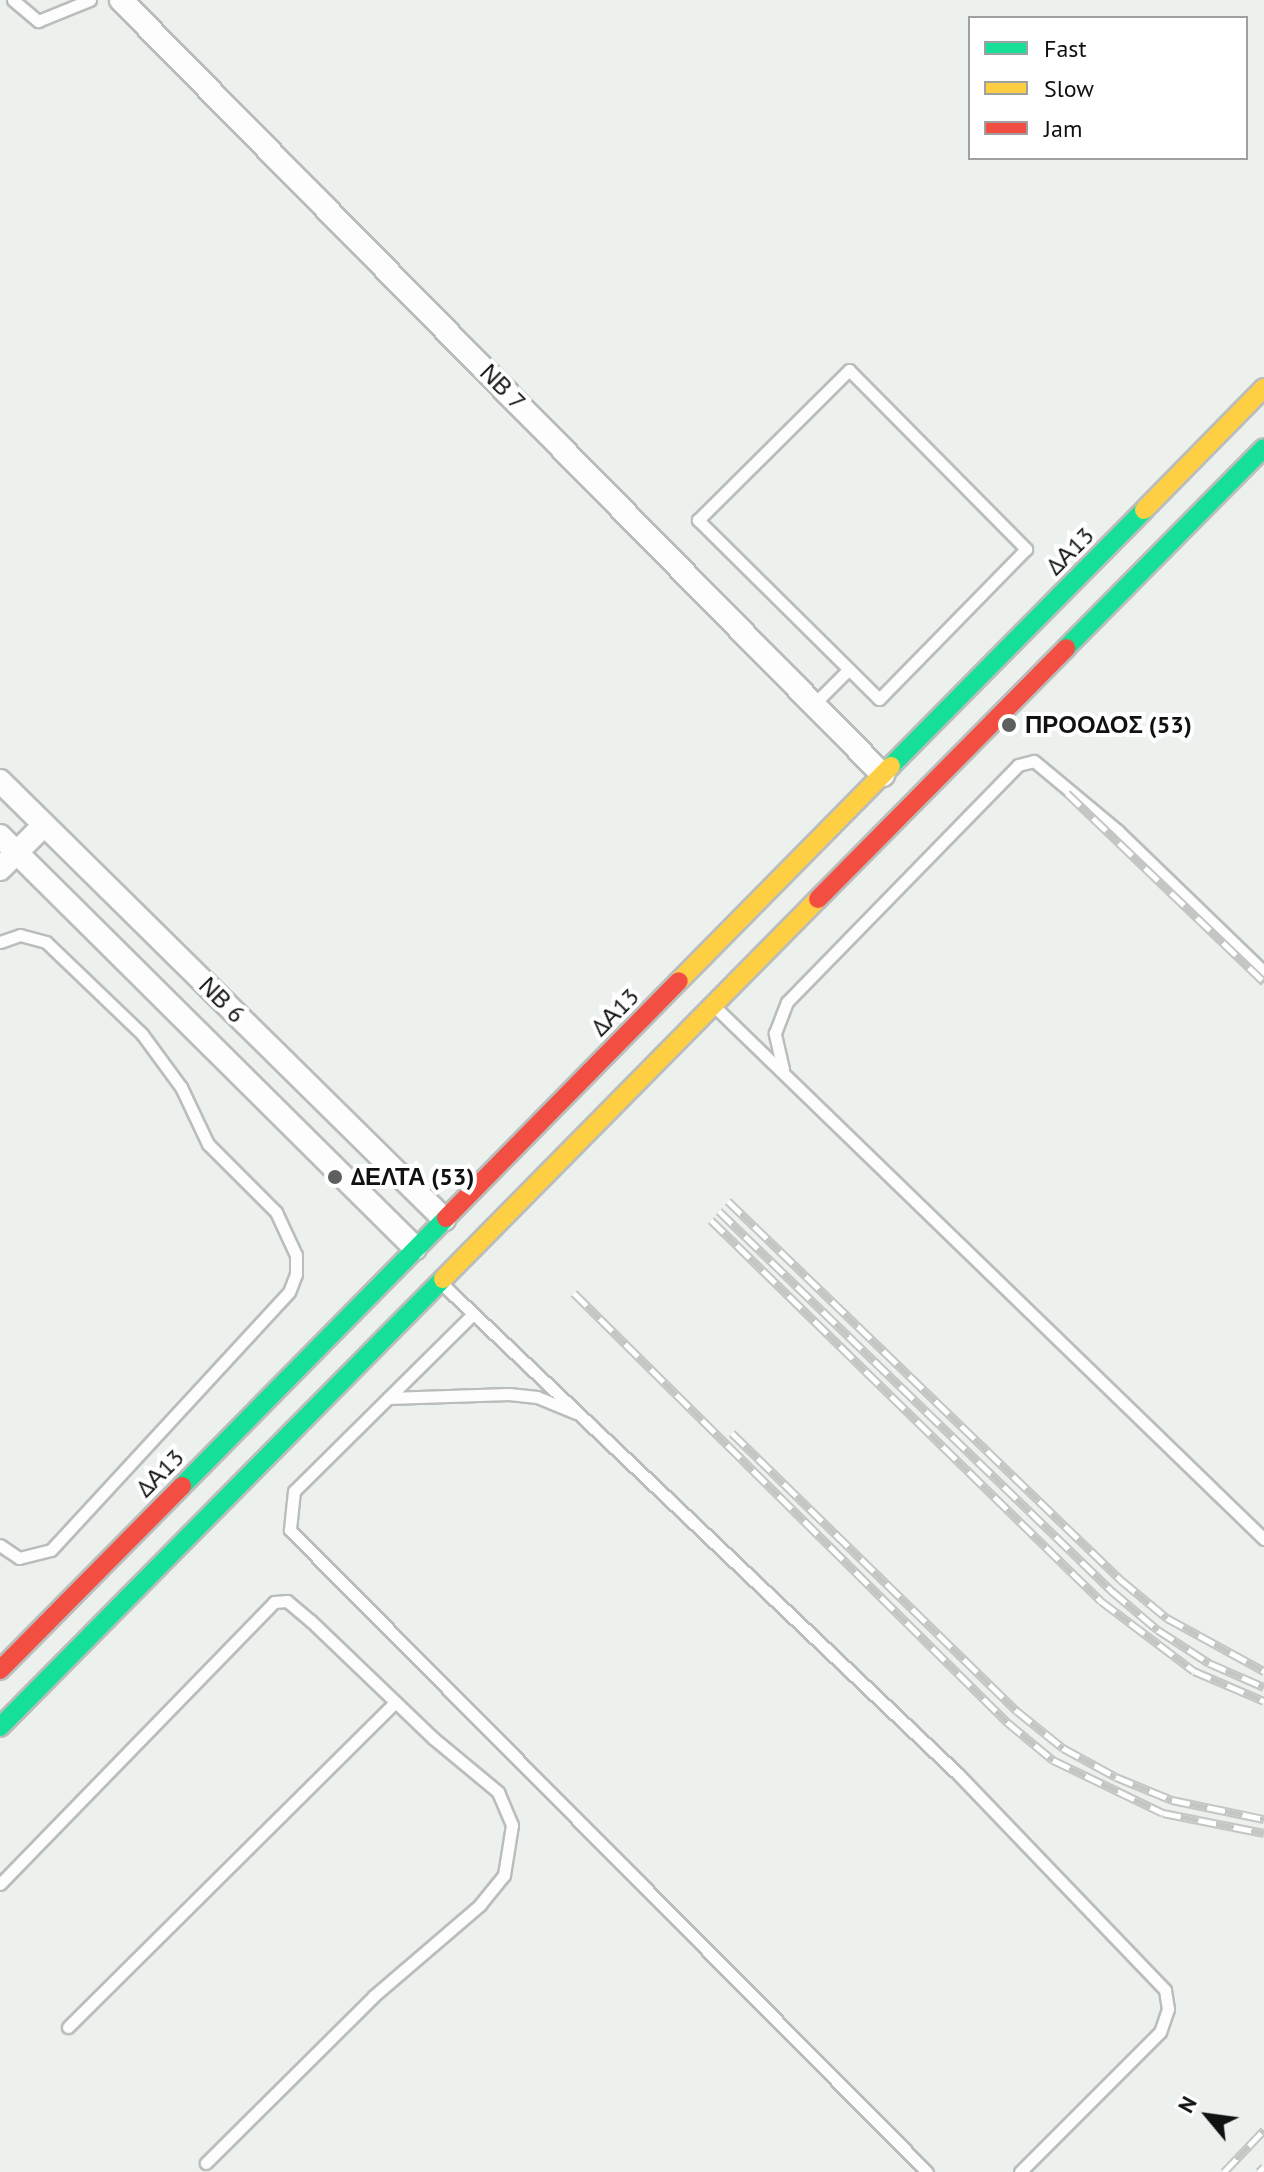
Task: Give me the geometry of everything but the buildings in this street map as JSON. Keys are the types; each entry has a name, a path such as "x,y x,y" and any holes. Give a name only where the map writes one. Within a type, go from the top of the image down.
{"street":[{"name":"ΝΒ 7","path":"127,2 883,775"},
{"name":"ΔΑ13","path":"0,1670 1264,388"},
{"path":"0,1727 1264,448"},
{"path":"883,775 913,804"},
{"name":"ΝΒ 6","path":"0,781 444,1219"},
{"path":"5,853 44,825"},
{"name":"ΝΒ 6","path":"5,853 415,1248"},
{"path":"444,1219 457,1262"},
{"path":"415,1248 457,1262"}],"lane":[{"path":"13,0 38,21 90,0"},
{"path":"849,370 1026,549 879,699 849,669 698,520 849,370"},
{"path":"815,703 849,669"},
{"path":"783,1070 775,1033 787,1002 1018,765 1034,761 1118,831 1264,972"},
{"path":"0,942 20,935 46,942 142,1034 181,1087 208,1144 276,1212 296,1255 296,1274 289,1292 51,1550 19,1558 0,1545"},
{"path":"712,1005 783,1070 1264,1539"},
{"path":"439,1282 585,1417 958,1774 1165,1990 1168,2009 1160,2032 1020,2172"},
{"path":"472,1315 294,1491 290,1530 927,2172"},
{"path":"388,1398 509,1394 537,1397 585,1417"},
{"path":"0,1884 274,1602 287,1601 311,1621 505,1804 512,1849 504,1875 480,1905 374,1996 206,2163"},
{"path":"68,2027 395,1702"}],"railway":[{"path":"1067,793 1264,982"},
{"path":"728,1201 1121,1580 1167,1618 1264,1671"},
{"path":"719,1211 1112,1591 1158,1630 1209,1663 1264,1687"},
{"path":"711,1220 1101,1601 1194,1671 1264,1701"},
{"path":"574,1293 1007,1722 1053,1760 1163,1813 1264,1833"},
{"path":"732,1433 1017,1711 1063,1748 1116,1777 1172,1800 1264,1819"},
{"path":"1224,2172 1264,2130"},
{"path":"1259,2172 1264,2167"}],"traffic: fast":[{"path":"1066,648 1264,448"},
{"path":"891,766 1144,510"},
{"path":"182,1486 446,1218"},
{"path":"0,1727 443,1279"}],"traffic: slow":[{"path":"1144,510 1264,388"},
{"path":"679,981 891,766"},
{"path":"443,1279 818,899"}],"traffic: jam":[{"path":"818,899 1066,648"},
{"path":"446,1218 679,981"},
{"path":"0,1670 182,1486"}],"place":[{"name":"ΠΡΟΟΔΟΣ (53)","path":"1009,725"},
{"name":"ΔΕΛΤΑ (53)","path":"335,1177"}]}
